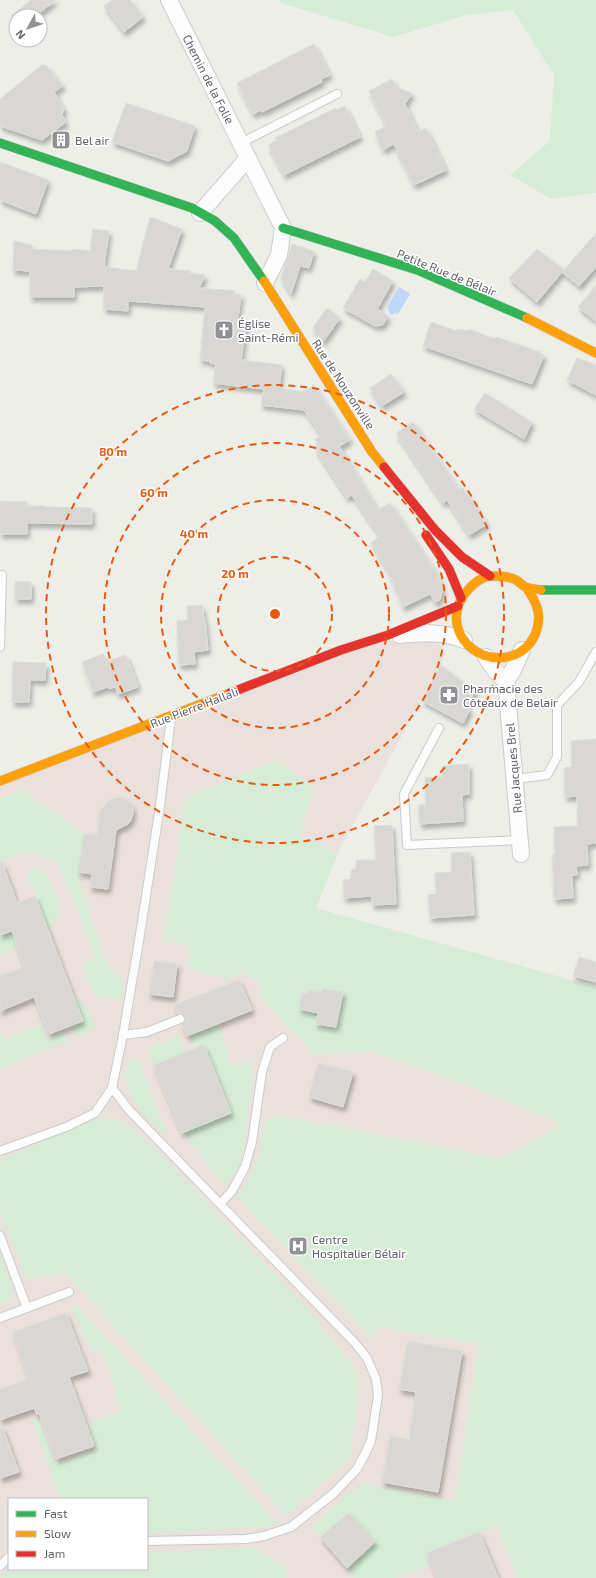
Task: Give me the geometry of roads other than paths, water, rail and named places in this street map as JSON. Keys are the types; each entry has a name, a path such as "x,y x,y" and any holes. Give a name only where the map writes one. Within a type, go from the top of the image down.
{"main road":[{"name":"Rue de Nouzonville","path":"0,143 192,208 215,221 234,238 265,283 372,452 435,530 462,557 490,576 505,576 516,580 526,587 536,601 539,621 531,643 517,654 509,657 500,659 486,657 469,647 459,632 456,617 460,602"},
{"name":"Petite Rue de Bélair","path":"283,228 417,270 518,314 596,353"},
{"path":"372,452 391,486 449,569 460,602"},
{"path":"460,602 474,583 490,576"},
{"name":"Rue de Nouzonville","path":"526,587 556,591 596,590"},
{"path":"571,600 596,593"},
{"name":"Rue Pierre Hallali","path":"0,781 341,650 388,635 460,602"},
{"name":"Rue de Nouzonville","path":"539,621 548,612"}],"street":[{"name":"Chemin de la Folie","path":"169,0 283,228"},
{"path":"200,213 248,158"},
{"path":"265,283 279,256 283,228"},
{"name":"Rue Pierre Hallali","path":"388,635 434,632 452,634 464,640"},
{"path":"486,657 497,673 506,681 514,670 522,650"},
{"name":"Rue Jacques Brel","path":"506,681 520,847"}],"lane":[{"path":"241,143 337,94"},
{"path":"0,647 2,575"},
{"path":"514,779 547,775 557,758 557,705 579,682 596,652"},
{"path":"0,1151 66,1127 95,1113 112,1088 123,1035 160,806 172,714"},
{"path":"439,728 404,794 407,845 520,847"},
{"path":"123,1035 147,1032 180,1019"},
{"path":"220,1204 232,1191 245,1167 252,1142 262,1072 270,1047 283,1038"},
{"path":"112,1088 129,1110 354,1342 367,1358 376,1379 378,1395 371,1441 357,1469 333,1494 291,1527 264,1536 246,1539 148,1541"},
{"path":"0,1236 27,1308"},
{"path":"0,1318 69,1292"},
{"path":"0,1566 8,1558"}],"water":[{"path":"399,287 410,294 398,314 395,313 392,315 389,313 389,309 387,308"}],"place":[{"name":"Bel air","path":"61,140"},
{"name":"Église Saint-Rémi","path":"224,330"},
{"name":"Pharmacie des Côteaux de Belair","path":"449,695"},
{"name":"Centre Hospitalier Bélair","path":"298,1246"}]}
